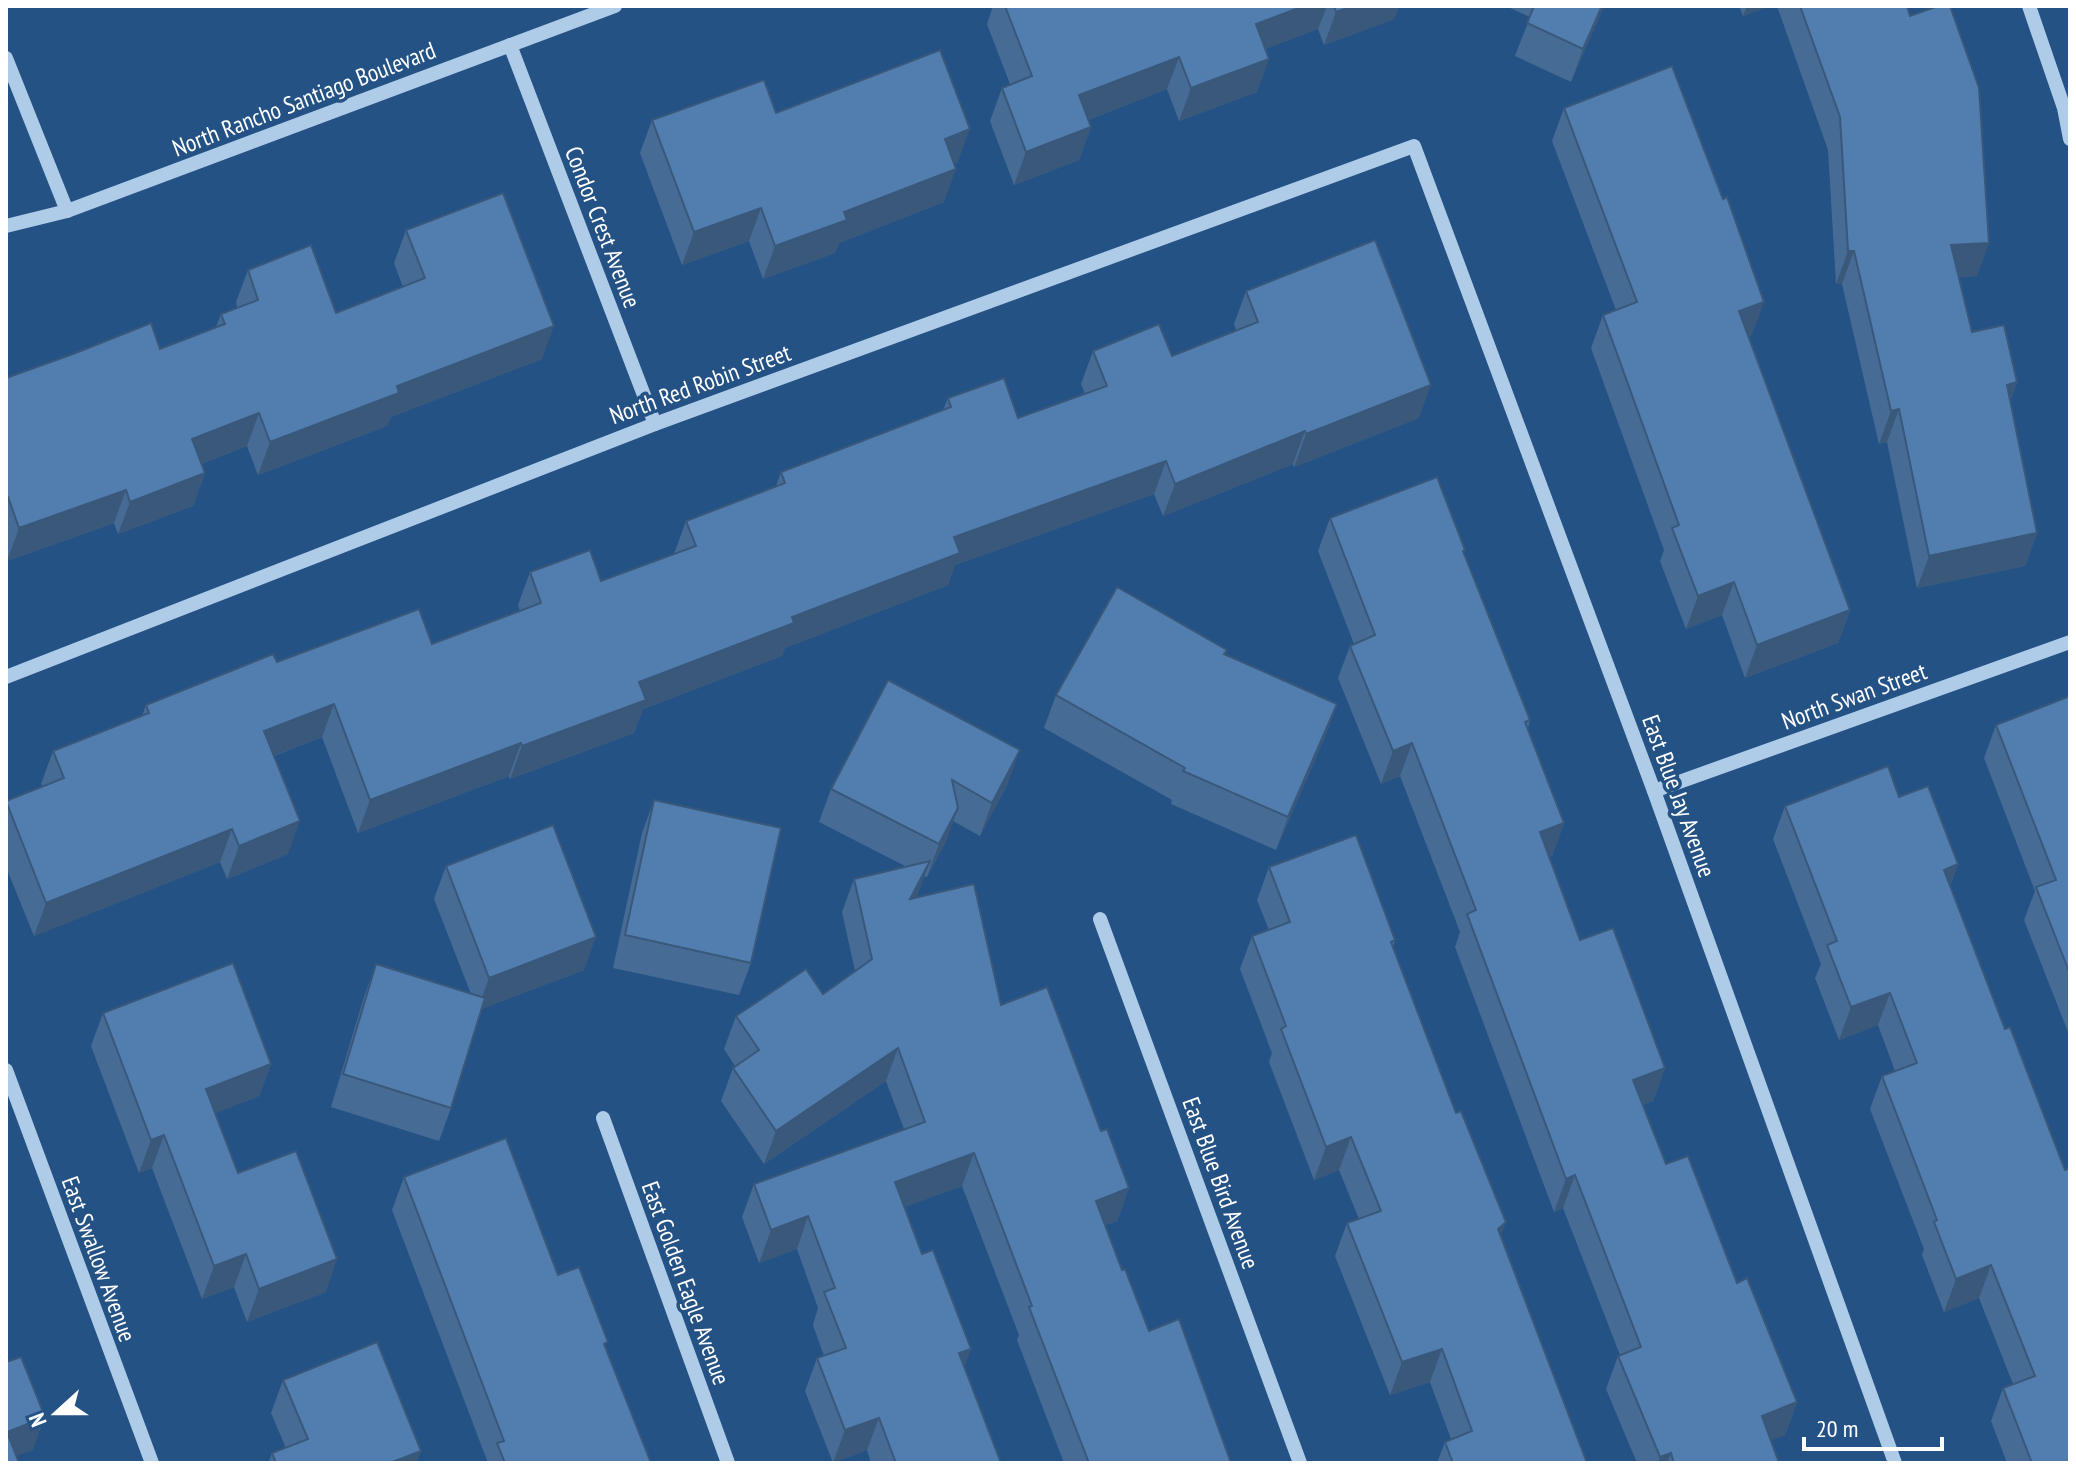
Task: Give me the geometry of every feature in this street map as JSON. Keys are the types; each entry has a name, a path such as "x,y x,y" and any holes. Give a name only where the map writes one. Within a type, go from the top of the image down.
{"street":[{"name":"North Rancho Santiago Boulevard","path":"6,226 67,211 615,6"},
{"path":"2029,6 2064,108 2070,139"},
{"name":"Condor Crest Avenue","path":"510,45 655,424"},
{"path":"6,58 67,211"},
{"name":"North Red Robin Street","path":"6,677 655,424 1414,146"},
{"name":"East Blue Jay Avenue","path":"1414,146 1654,791 1895,1463"},
{"name":"North Swan Street","path":"1654,791 2070,642"},
{"name":"East Blue Bird Avenue","path":"1100,919 1300,1463"},
{"name":"East Swallow Avenue","path":"6,1070 152,1463"},
{"name":"East Golden Eagle Avenue","path":"603,1118 728,1463"}],"building":[{"path":"1005,6 1304,6 1256,24 1269,59 1191,88 1179,57 1079,95 1091,127 1026,152 1002,88 1032,76"},
{"path":"1334,6 1353,6 1336,12"},
{"path":"1534,6 1602,6 1583,49 1527,23"},
{"path":"1800,6 1907,6 1910,16 1938,6 1950,6 1979,88 1989,243 1951,245 1972,332 2004,325 2017,382 2007,385 2037,533 1929,556 1899,409 1891,411 1854,251 1848,251 1840,117"},
{"path":"940,50 970,129 945,139 956,169 844,212 847,220 775,246 761,208 694,232 652,120 764,80 776,113"},
{"path":"1672,66 1723,199 1727,197 1764,302 1739,311 1850,610 1757,645 1734,582 1698,596 1672,528 1679,525 1603,315 1637,302 1564,108"},
{"path":"503,193 554,326 397,386 399,393 270,442 259,413 192,439 205,473 130,502 126,490 19,528 6,498 6,378 151,323 160,349 225,324 221,314 258,300 248,270 311,245 336,313 425,278 406,230"},
{"path":"1375,240 1431,385 1306,434 1305,431 1175,484 1166,461 954,537 960,553 792,617 794,623 639,682 646,700 370,800 334,704 264,731 300,821 239,846 232,829 46,903 6,801 64,778 53,751 149,713 146,705 273,654 277,662 419,609 432,644 541,603 530,572 590,550 601,581 696,546 686,521 785,483 781,472 951,407 948,398 1004,378 1018,418 1107,386 1093,351 1159,324 1172,356 1258,322 1246,291"},
{"path":"1437,477 1530,720 1525,722 1564,823 1540,832 1580,940 1613,928 1665,1068 1633,1080 1666,1164 1688,1156 1737,1283 1747,1278 1797,1402 1762,1416 1779,1463 1674,1463 1671,1453 1660,1457 1618,1356 1641,1347 1575,1175 1566,1179 1467,914 1476,910 1412,743 1393,751 1350,646 1375,635 1330,518"},
{"path":"1117,587 1227,650 1224,654 1337,704 1288,817 1183,771 1185,768 1056,695"},
{"path":"888,680 1020,750 992,803 952,780 958,808 939,844 831,789"},
{"path":"2070,696 2070,974 2036,887 2056,880 1996,725"},
{"path":"1888,766 1899,797 1928,786 1958,864 1944,870 2005,1029 2010,1027 2065,1170 2070,1168 2070,1463 2032,1463 2003,1388 2035,1376 1991,1265 1956,1279 1882,1076 1917,1063 1890,993 1851,1007 1827,945 1837,941 1785,806"},
{"path":"654,800 781,828 751,963 625,935"},
{"path":"553,825 596,937 489,978 446,866"},
{"path":"1356,835 1395,940 1391,942 1456,1113 1461,1111 1506,1222 1498,1229 1587,1463 1453,1463 1445,1442 1472,1431 1442,1349 1402,1362 1347,1223 1381,1211 1351,1137 1326,1147 1281,1029 1286,1026 1252,936 1290,922 1269,867"},
{"path":"930,861 910,899 974,884 1001,1005 1047,987 1101,1131 1107,1129 1129,1188 1096,1201 1122,1270 1125,1269 1149,1331 1179,1319 1231,1463 1089,1463 974,1153 895,1182 922,1254 933,1250 971,1349 959,1353 1001,1463 896,1463 879,1418 845,1430 817,1358 846,1348 824,1292 835,1288 808,1216 771,1230 754,1184 925,1122 898,1048 776,1131 733,1068 759,1050 736,1016 806,969 823,994 872,959 854,879"},
{"path":"233,963 271,1064 206,1089 238,1173 296,1151 337,1259 259,1289 246,1254 214,1266 164,1135 151,1140 103,1013"},
{"path":"376,964 485,998 451,1108 343,1074"},
{"path":"506,1138 558,1275 579,1267 608,1342 604,1344 651,1463 505,1463 497,1443 504,1441 404,1177"},
{"path":"377,1342 421,1451 390,1463 276,1463 272,1453 308,1439 283,1380"},
{"path":"21,1357 45,1417 7,1432 19,1463 6,1463 6,1362"}]}
